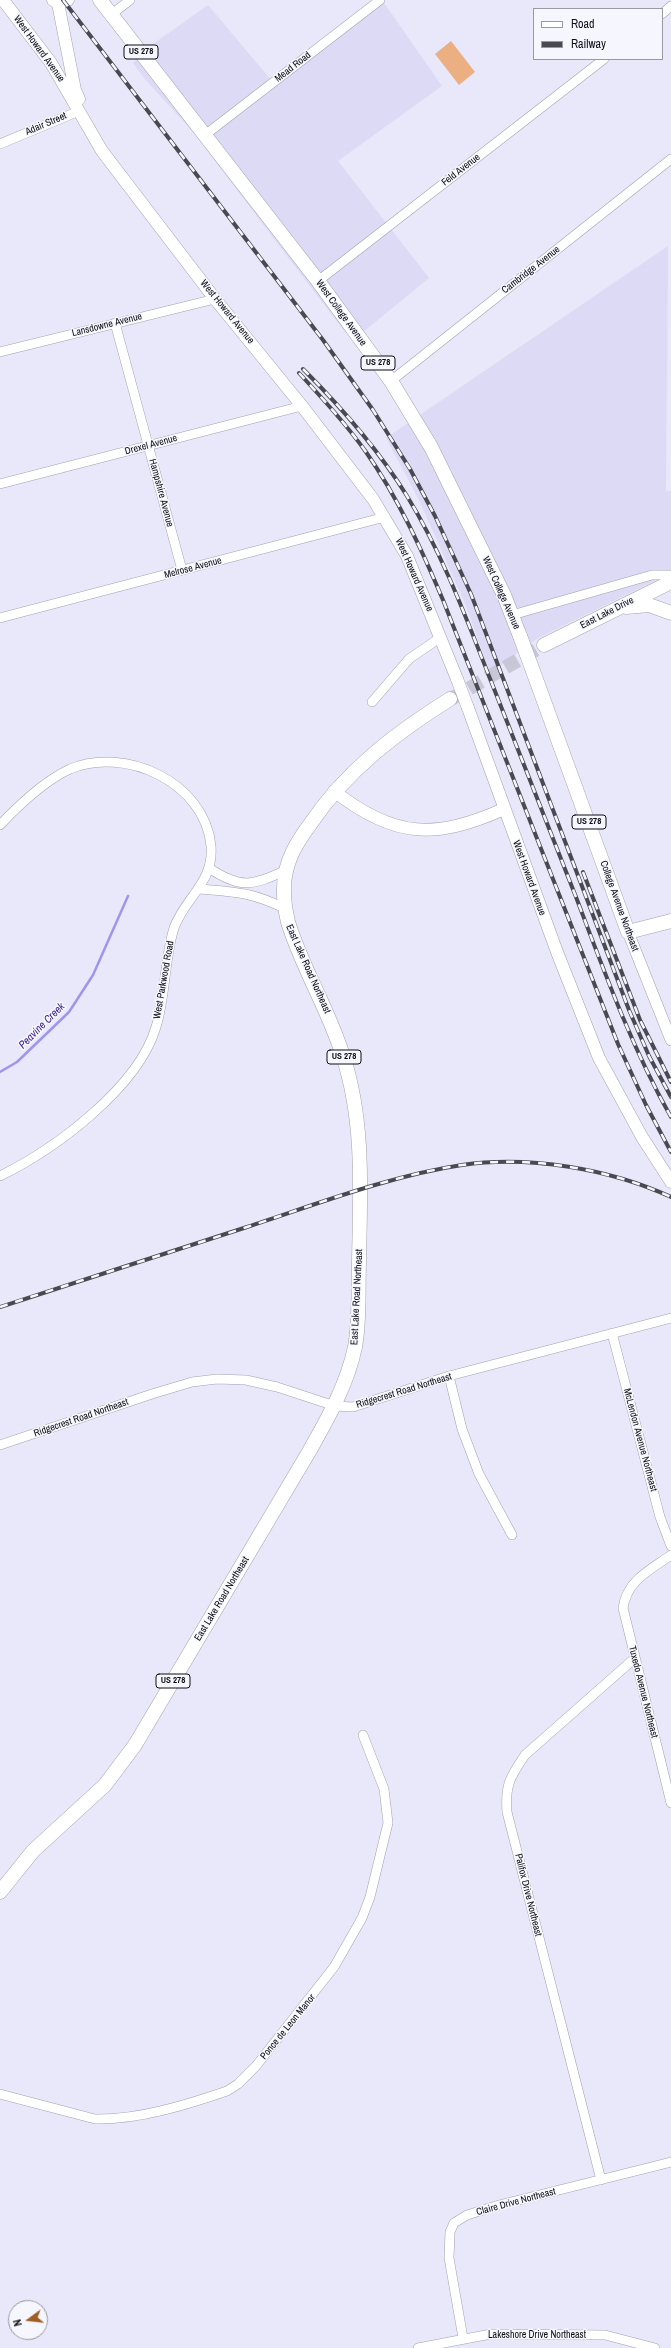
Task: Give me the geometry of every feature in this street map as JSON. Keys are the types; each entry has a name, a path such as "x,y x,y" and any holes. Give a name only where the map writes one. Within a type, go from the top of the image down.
{"main road":[{"name":"West Howard Avenue","path":"3,0 51,63 102,150 215,299 302,406 385,517 407,556 441,637 557,952 599,1058 642,1137 671,1182"},
{"name":"West College Avenue","path":"100,0 318,281 391,381 429,443 512,615 571,771"},
{"name":"Adair Street","path":"60,1 66,47 75,90 79,100 79,110"},
{"path":"51,63 62,60 65,56 66,47"},
{"name":"East Lake Drive","path":"544,645 671,582"},
{"path":"618,607 649,606 671,613"},
{"name":"East Lake Road Northeast","path":"0,1892 33,1852 105,1785 131,1751 335,1406 346,1381 356,1336 360,1190 357,1122 344,1056 330,1019 292,936 284,908 286,870 300,838 334,791 381,747 406,727 450,699"},
{"name":"College Avenue Northeast","path":"571,771 628,932"},
{"path":"334,791 372,817 412,829 448,829 469,824 504,809"},
{"path":"628,932 671,921"}],"street":[{"path":"112,14 130,0"},
{"name":"Mead Road","path":"205,135 380,0"},
{"path":"663,13 671,6"},
{"name":"Feld Avenue","path":"318,281 603,60"},
{"name":"Adair Street","path":"0,144 79,110"},
{"name":"Cambridge Avenue","path":"391,381 671,159"},
{"name":"Lansdowne Avenue","path":"0,352 215,299"},
{"name":"Hampshire Avenue","path":"115,323 182,570"},
{"name":"Drexel Avenue","path":"0,484 302,406"},
{"name":"Melrose Avenue","path":"0,618 385,517"},
{"path":"512,615 652,575 671,574"},
{"path":"372,702 409,659 441,637"},
{"path":"0,825 31,795 70,769 112,763 139,766 168,780 195,806 209,836 210,868 224,878 243,884 266,880 286,870"},
{"name":"West Parkwood Road","path":"0,1176 20,1167 57,1143 99,1108 135,1066 156,1027 175,926 186,903 200,889 210,868"},
{"path":"200,889 237,891 265,898 284,908"},
{"name":"College Avenue Northeast","path":"628,932 668,1025 671,1040"},
{"name":"Ridgecrest Road Northeast","path":"0,1445 152,1394 192,1382 217,1379 246,1380 277,1387 335,1406 353,1407 449,1376 671,1318"},
{"name":"McLendon Avenue Northeast","path":"612,1333 660,1517 671,1546"},
{"path":"449,1376 462,1429 479,1474 512,1535"},
{"name":"Tuxedo Avenue Northeast","path":"671,1555 633,1582 625,1594 623,1608 671,1803"},
{"name":"Palifox Drive Northeast","path":"601,2180 507,1812 506,1791 512,1774 525,1756 635,1658"},
{"name":"Ponce de Leon Manor","path":"0,2094 95,2119 108,2119 149,2113 227,2091 238,2084 256,2066 334,1967 362,1918 370,1897 388,1823 384,1789 363,1735"},
{"name":"Claire Drive Northeast","path":"463,2338 449,2258 450,2232 454,2223 467,2215 499,2205 671,2162"},
{"name":"Lakeshore Drive Northeast","path":"418,2348 463,2338 491,2334 605,2335 655,2348"}],"shaded area":[{"path":"382,0 442,86 338,161 429,278 357,337 344,331 193,132 144,78 133,63 153,44 208,5 272,81"},
{"path":"451,41 475,72 459,85 435,54"},
{"path":"668,246 666,491 671,491 671,573 538,638 490,673 466,606 419,500 386,438"}],"waterway":[{"name":"Peavine Creek","path":"0,1072 17,1062 69,1012 93,975 128,896"}],"tunnel":[{"path":"451,699 544,645"}],"railway":[{"path":"63,0 323,340 373,410 410,469 435,516 471,594 629,1010 649,1056 671,1097"},
{"path":"303,369 332,399 372,445 407,496 442,562 471,630 619,1009 631,1037 671,1117"},
{"path":"299,373 342,422 378,469 399,505 417,542 443,600 618,1044 646,1105 671,1152"},
{"path":"583,872 640,1020 671,1082"},
{"path":"0,1307 380,1183 462,1165 488,1162 514,1162 541,1163 569,1167 622,1179 671,1197"}]}
